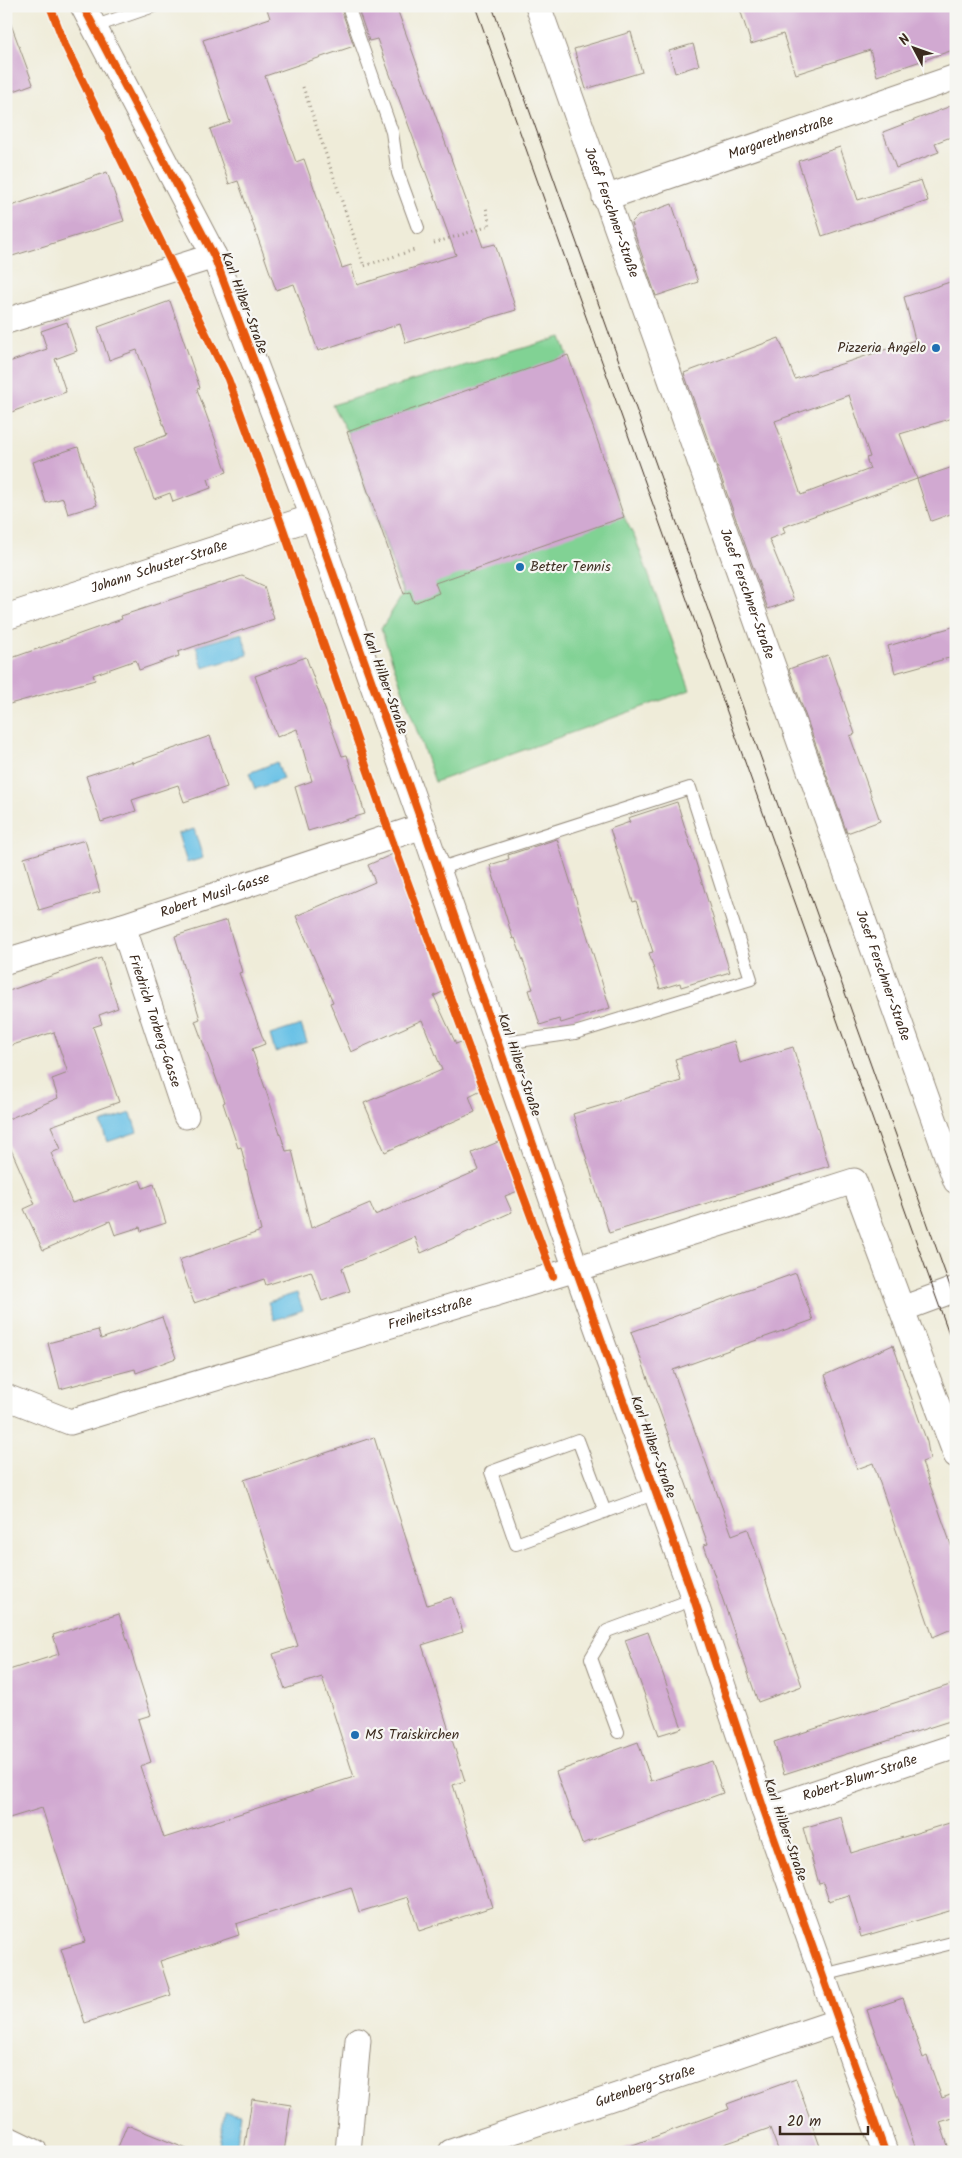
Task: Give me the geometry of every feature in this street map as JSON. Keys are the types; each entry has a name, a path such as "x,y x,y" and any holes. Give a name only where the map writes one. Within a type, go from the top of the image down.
{"street":[{"name":"Josef Ferschner-Straße","path":"538,6 956,1181"},
{"name":"Karl Hilber-Straße","path":"88,17 214,256 313,517 423,826 576,1269 694,1599 764,1810 885,2152"},
{"name":"Margarethenstraße","path":"605,198 956,77"},
{"path":"6,321 214,256"},
{"name":"Johann Schuster-Straße","path":"6,616 313,517"},
{"name":"Robert Musil-Gasse","path":"6,961 123,926 423,826"},
{"name":"Friedrich Torberg-Gasse","path":"123,926 186,1116"},
{"name":"Freiheitsstraße","path":"6,1397 70,1422 576,1269 854,1181 902,1309"},
{"path":"956,1289 902,1309 956,1455"},
{"name":"Robert-Blum-Straße","path":"764,1810 956,1746"},
{"name":"Gutenberg-Straße","path":"451,2152 839,2021"},
{"path":"348,2152 358,2040"},
{"path":"6,2138 35,2152"}],"lane":[{"path":"88,17 154,6"},
{"path":"348,6 392,132 398,173 418,228"},
{"path":"438,869 690,788 751,979 575,1033 498,1044"},
{"path":"605,1512 578,1440 491,1472 516,1544 605,1512 656,1493"},
{"path":"618,1732 591,1658 607,1631 694,1599"},
{"path":"822,1975 956,1942"}],"path":[{"path":"303,87 364,266 416,249"},
{"path":"424,246 490,226 486,207"}],"green space":[{"name":"Better Tennis","path":"561,337 624,517 636,540 690,690 435,782 381,629 403,594 347,432 332,405"}],"water":[{"path":"242,633 248,655 203,668 196,646"},
{"path":"277,762 283,779 255,789 249,773"},
{"path":"194,829 203,858 187,863 178,834"},
{"path":"301,1025 307,1042 275,1052 270,1035"},
{"path":"131,1113 137,1132 107,1142 101,1123"},
{"path":"297,1293 303,1310 274,1320 268,1302"},
{"path":"225,2111 241,2114 235,2148 219,2145"}],"building":[{"path":"266,6 340,6 354,46 265,76 296,162 304,159 342,268 351,265 357,285 456,255 377,39 369,41 357,6 396,6 483,247 495,244 516,310 406,343 400,324 318,351 294,284 276,290 238,181 229,184 210,129 230,122 203,40 270,18"},
{"path":"739,6 956,6 956,49 877,76 870,50 796,74 783,34 751,44"},
{"path":"9,19 33,84 6,94 6,20"},
{"path":"631,32 642,72 586,89 574,49"},
{"path":"693,44 699,65 675,73 669,51"},
{"path":"956,104 956,135 935,143 939,152 896,168 883,132"},
{"path":"840,147 858,200 921,180 928,201 822,236 798,161"},
{"path":"107,172 124,221 6,258 6,208"},
{"path":"672,204 698,282 656,296 631,223 638,216"},
{"path":"956,280 956,417 900,434 917,479 783,527 785,533 769,539 794,600 768,609 684,373 779,338 795,379 915,340 904,297","holes":["849,395 870,457 866,458 870,469 801,495 775,421"]},
{"path":"170,301 200,388 197,389 227,472 208,479 211,488 173,502 170,493 154,499 135,447 167,435 137,350 109,360 98,327"},
{"path":"67,322 77,351 55,359 66,392 6,414 6,363 47,349 41,331"},
{"path":"568,355 624,517 435,583 439,593 414,603 410,592 404,594 347,432"},
{"path":"78,447 97,505 68,514 63,498 46,503 33,462"},
{"path":"956,466 956,512 931,521 917,479"},
{"path":"242,576 264,586 274,619 178,652 179,656 139,670 136,660 93,675 95,680 6,705 6,660 122,619 121,616"},
{"path":"956,626 956,656 895,673 888,646"},
{"path":"828,655 855,734 850,736 880,821 847,833 789,669"},
{"path":"306,657 342,756 347,755 365,814 308,831 295,787 312,781 297,729 277,737 255,676"},
{"path":"210,736 227,787 184,802 178,785 132,800 136,811 101,822 86,776 132,761 132,763"},
{"path":"677,802 730,972 681,987 680,983 660,989 649,953 653,952 636,901 633,902 610,829 630,822 628,818"},
{"path":"557,839 610,1008 561,1023 559,1019 540,1025 529,990 533,989 515,938 513,939 490,865 509,859 508,855"},
{"path":"85,840 100,892 39,910 24,858"},
{"path":"393,854 447,990 434,996 456,1044 461,1042 481,1090 469,1096 475,1112 385,1152 364,1103 442,1070 422,1020 351,1052 330,1003 333,1002 296,916 375,882 368,865"},
{"path":"227,920 242,972 239,973 265,1044 252,1049 286,1151 292,1150 311,1228 370,1203 375,1215 479,1170 472,1153 498,1142 518,1191 505,1196 512,1212 421,1253 415,1237 342,1268 350,1291 322,1301 311,1271 266,1285 264,1279 194,1303 179,1260 261,1231 241,1147 238,1148 223,1103 225,1102 195,1021 200,1019 175,936"},
{"path":"101,958 118,1008 99,1015 102,1024 93,1027 119,1102 51,1126 61,1149 51,1153 72,1203 140,1180 143,1188 154,1184 166,1223 141,1231 140,1227 115,1235 110,1221 43,1250 24,1209 35,1204 6,1138 6,1120 58,1098 52,1079 68,1073 54,1032 6,1047 6,992"},
{"path":"734,1041 740,1063 793,1047 829,1166 609,1233 573,1114 681,1081 675,1059"},
{"path":"796,1273 813,1320 673,1370 732,1535 748,1529 802,1686 758,1702 704,1545 708,1544 631,1332"},
{"path":"162,1317 176,1358 136,1373 135,1369 60,1389 48,1343 98,1330 101,1339"},
{"path":"893,1345 927,1442 930,1459 922,1462 956,1559 956,1627 933,1637 873,1463 857,1469 825,1375"},
{"path":"374,1437 427,1605 452,1597 463,1632 422,1645 465,1781 453,1785 492,1907 419,1931 408,1897 359,1912 351,1887 236,1924 239,1935 160,1961 171,1995 85,2023 61,1949 85,1942 42,1808 6,1819 6,1671 59,1654 53,1635 119,1614 151,1715 138,1719 151,1762 140,1766 164,1838 354,1777 322,1677 285,1689 273,1654 298,1646 244,1480"},
{"path":"648,1632 682,1728 659,1735 625,1640"},
{"path":"956,1683 956,1719 784,1774 774,1742"},
{"path":"638,1742 651,1781 712,1761 723,1793 582,1844 556,1772"},
{"path":"841,1817 851,1853 956,1821 956,1909 861,1937 849,1895 829,1901 823,1883 819,1884 803,1828"},
{"path":"903,1998 923,2058 927,2056 942,2098 956,2093 956,2117 940,2122 950,2152 917,2152 867,2010"},
{"path":"796,2079 822,2152 779,2152 770,2128 702,2152 622,2152 622,2149 729,2109 727,2104"},
{"path":"252,2099 291,2105 284,2152 244,2152"},
{"path":"127,2125 192,2151 116,2152"}],"tram line":[{"path":"475,6 956,1353"},
{"path":"492,6 956,1303"}],"cycle path":[{"path":"50,6 65,45 228,379 282,526 391,837 553,1276"},
{"path":"83,6 214,256 313,517 423,826 576,1269 694,1599 764,1810 885,2152"}],"place":[{"name":"Pizzeria Angelo","path":"936,348"},
{"name":"Better Tennis","path":"520,567"},
{"name":"MS Traiskirchen","path":"355,1735"}]}
